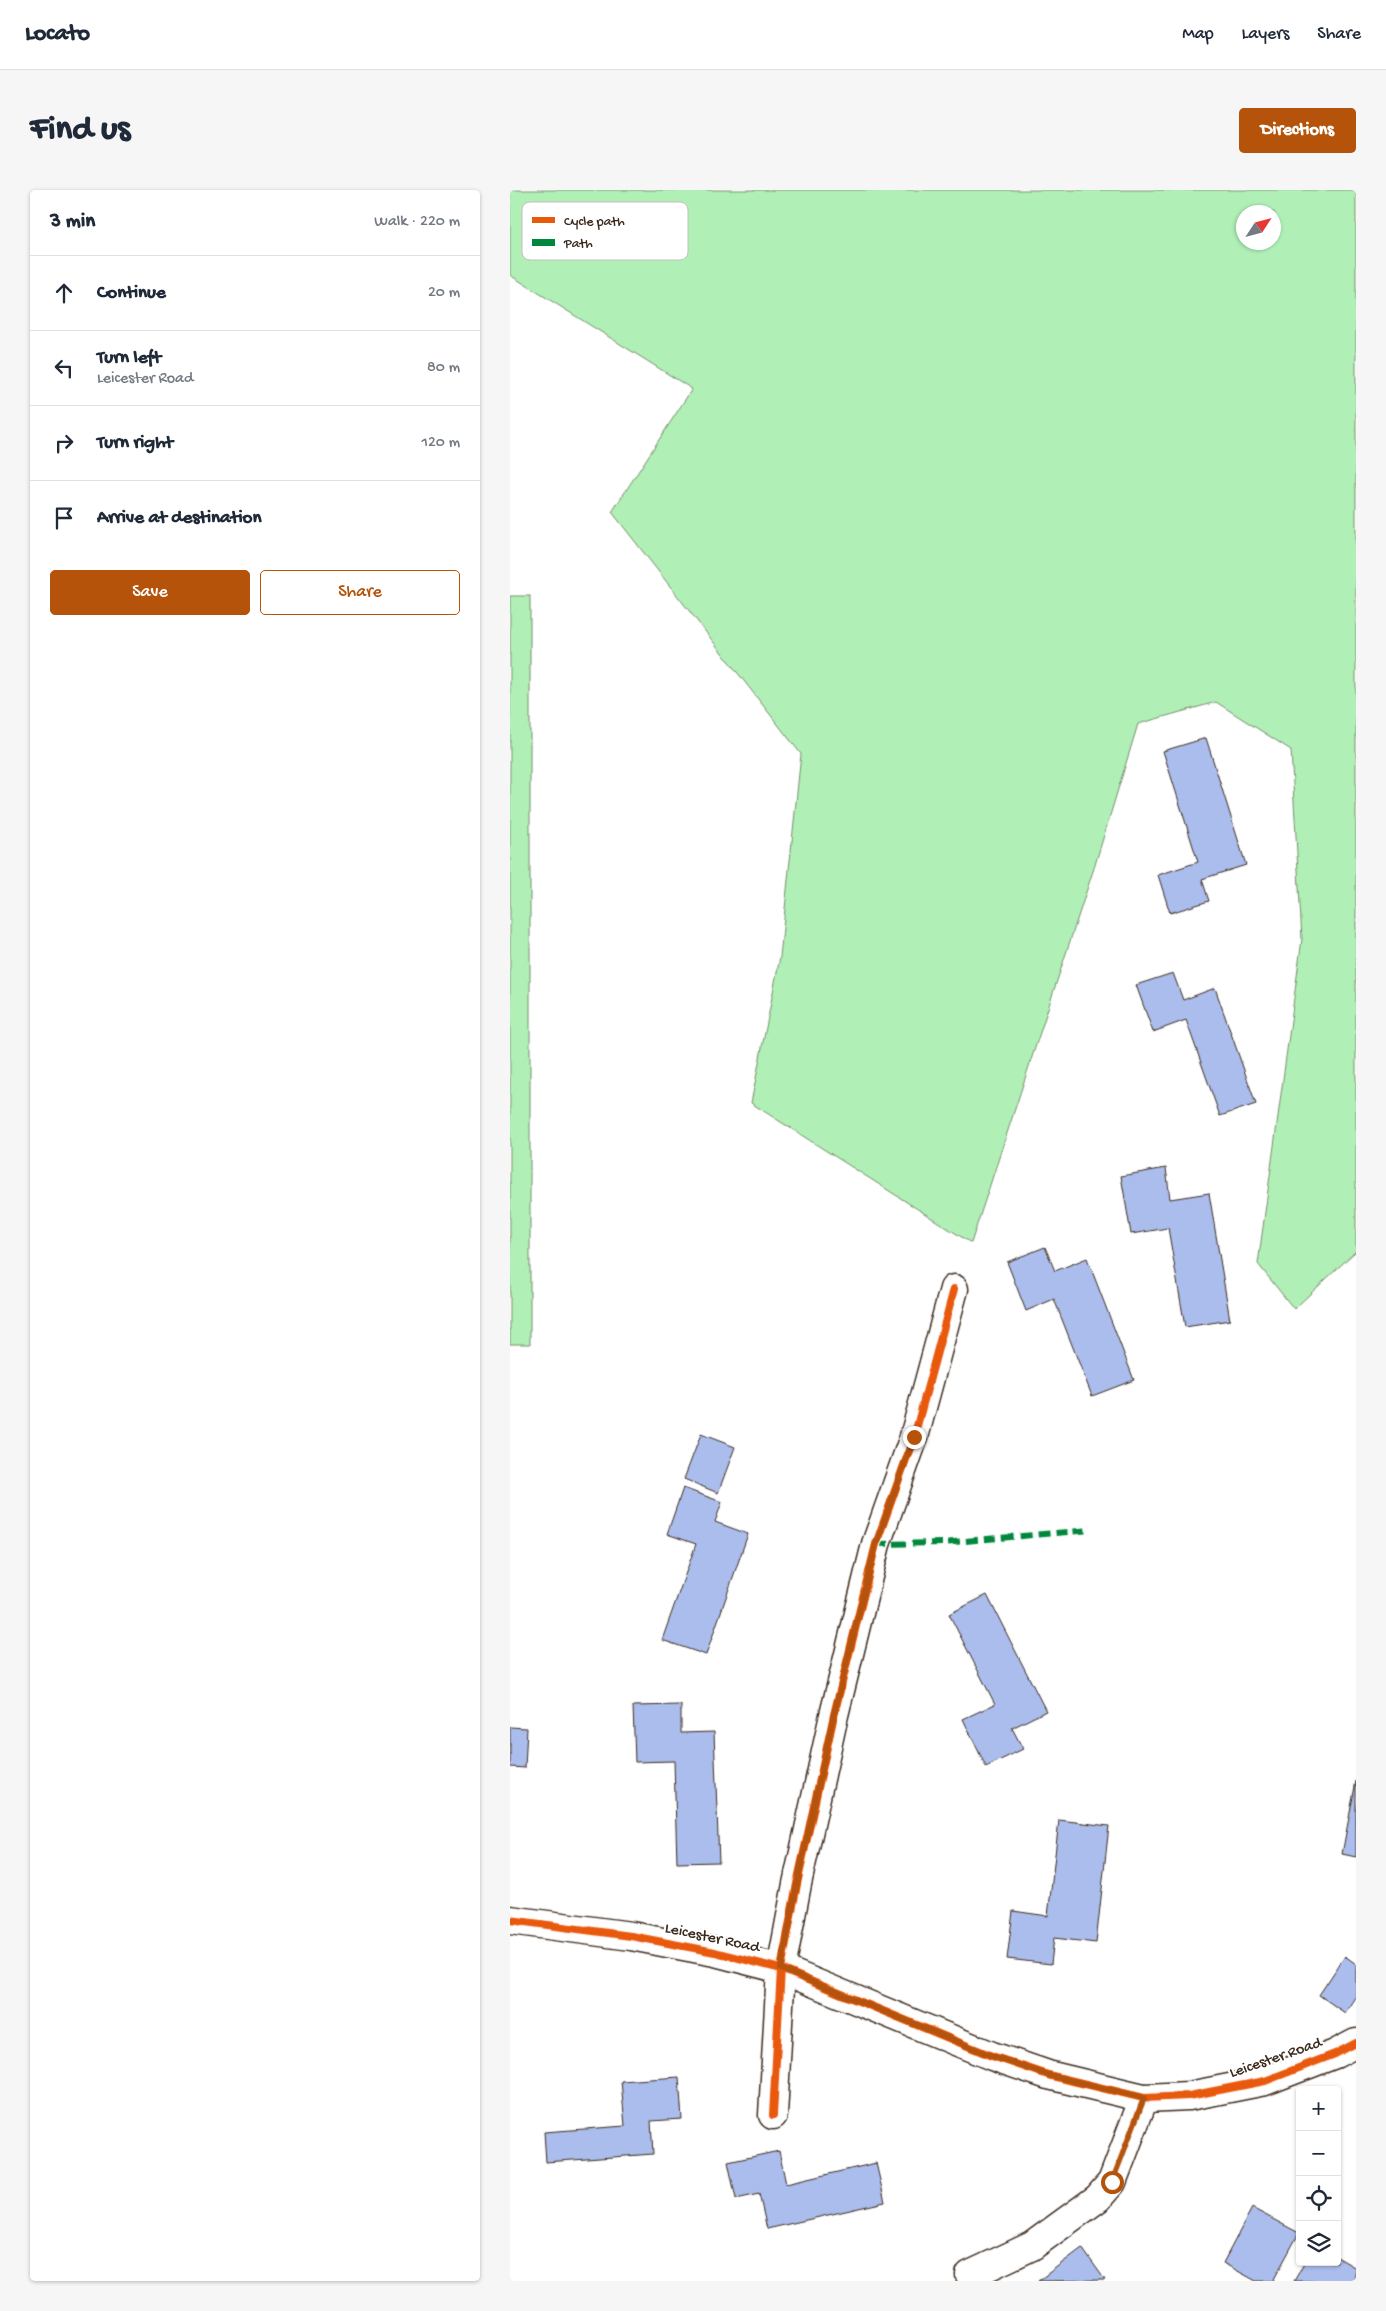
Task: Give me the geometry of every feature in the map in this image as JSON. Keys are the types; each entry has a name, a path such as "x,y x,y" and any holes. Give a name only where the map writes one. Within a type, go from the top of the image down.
{"street":[{"path":"773,2115 781,1969 797,1884 830,1733 876,1544 914,1437 954,1289"},
{"name":"Leicester Road","path":"510,1920 631,1936 715,1952 781,1969 992,2056 1048,2075 1144,2098 1189,2096 1231,2090 1265,2081 1327,2057 1356,2043"},
{"path":"970,2274 1032,2246 1098,2198 1112,2182 1144,2098"}],"green space":[{"path":"510,190 1356,190 1356,1251 1294,1309 1258,1264 1302,939 1291,750 1216,702 1138,724 1094,868 971,1243 751,1103 780,957 801,754 612,512 692,389 510,275"},
{"path":"510,596 530,596 530,1344 510,1344"}],"building":[{"path":"1206,738 1246,865 1202,879 1209,901 1170,913 1158,875 1198,862 1163,751"},
{"path":"1173,973 1183,1000 1215,988 1256,1104 1220,1116 1186,1020 1153,1032 1136,985"},
{"path":"1166,1168 1170,1199 1209,1193 1230,1320 1185,1327 1168,1228 1131,1234 1121,1176"},
{"path":"1045,1247 1055,1271 1087,1258 1134,1380 1092,1396 1054,1299 1026,1311 1007,1262"},
{"path":"701,1434 735,1447 718,1493 684,1479"},
{"path":"683,1488 722,1502 715,1522 748,1534 706,1655 662,1640 696,1544 667,1534"},
{"path":"987,1595 1046,1711 1012,1728 1023,1749 986,1767 963,1719 995,1704 949,1614"},
{"path":"681,1705 681,1733 714,1732 719,1862 677,1863 674,1761 635,1762 633,1706"},
{"path":"510,1727 527,1728 525,1768 510,1767"},
{"path":"1356,1781 1356,1857 1342,1854"},
{"path":"1059,1820 1109,1826 1096,1943 1054,1938 1051,1964 1007,1959 1013,1911 1048,1916"},
{"path":"1345,1956 1356,1964 1356,1996 1345,2013 1319,1995"},
{"path":"679,2077 682,2119 651,2121 653,2154 546,2162 544,2132 625,2126 621,2081"},
{"path":"779,2151 786,2184 876,2163 885,2202 767,2229 759,2194 736,2199 728,2162"},
{"path":"1252,2208 1296,2231 1296,2239 1273,2281 1256,2281 1223,2263"},
{"path":"1082,2248 1105,2280 1038,2281"},
{"path":"1341,2259 1356,2268 1354,2281 1294,2281 1303,2266 1341,2266"}],"marked path":[{"path":"876,1544 942,1543 1090,1530"}],"cycle path":[{"path":"773,2115 781,1969 797,1884 834,1715 876,1544 914,1437 954,1289"},
{"path":"510,1920 631,1936 715,1952 781,1969 992,2056 1048,2075 1144,2098 1189,2096 1265,2081 1335,2054 1356,2043"}],"route":[{"path":"914,1437 876,1544 834,1714 797,1884 781,1969 992,2056 1048,2075 1144,2098 1112,2182"}]}
